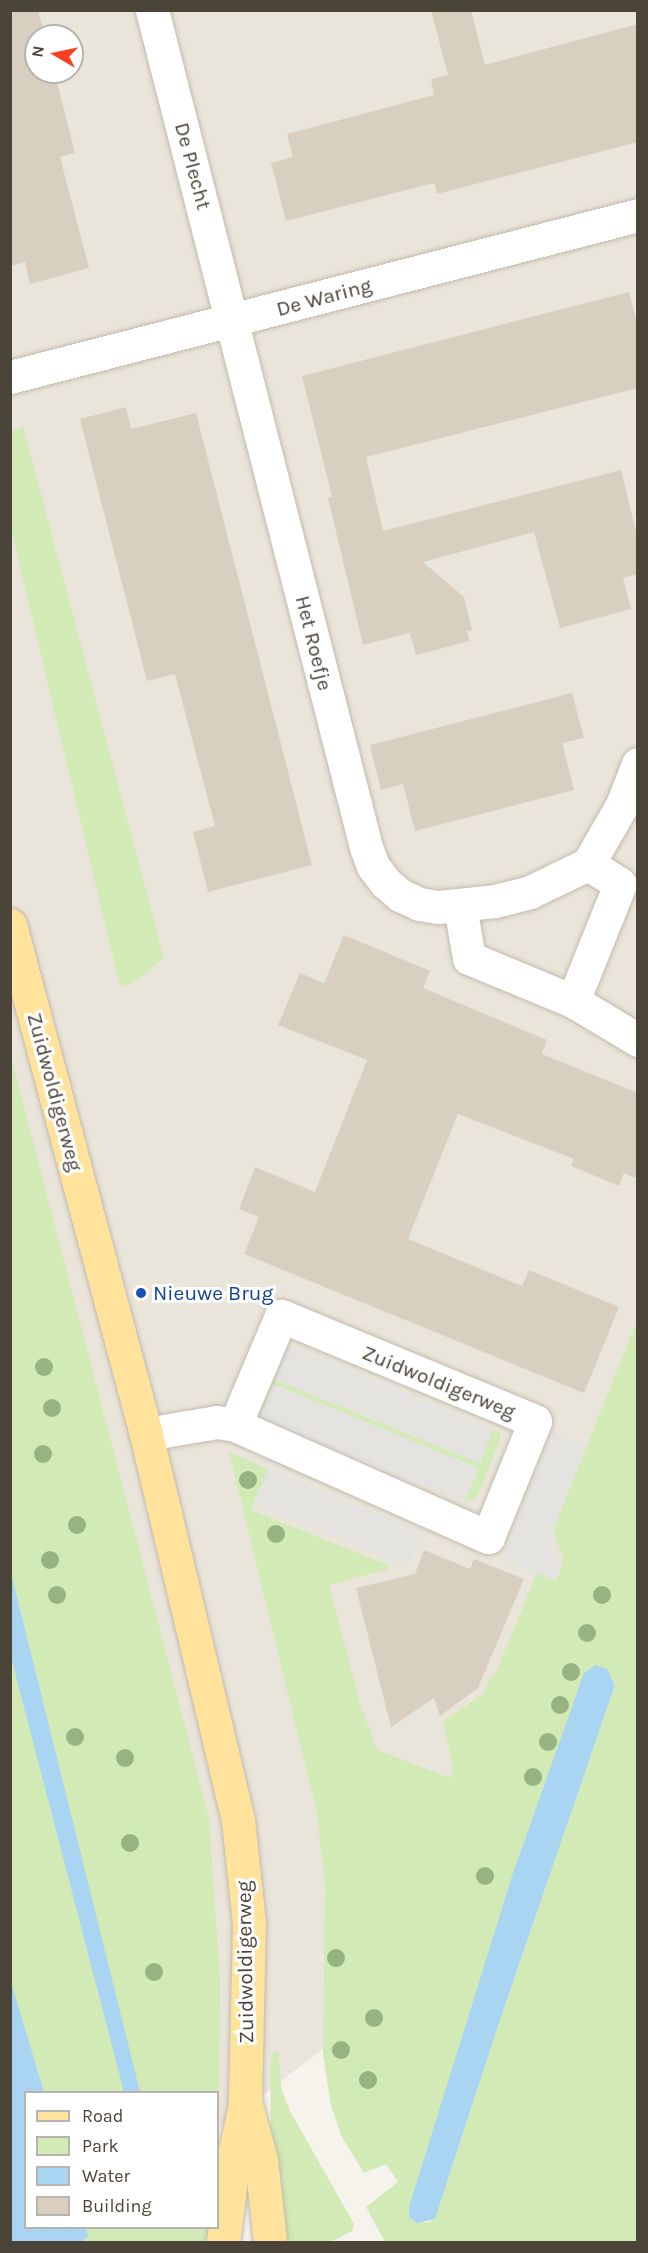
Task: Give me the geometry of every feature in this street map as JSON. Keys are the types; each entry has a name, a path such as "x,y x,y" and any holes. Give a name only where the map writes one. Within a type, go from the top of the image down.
{"main road":[{"name":"Zuidwoldigerweg","path":"10,925 146,1434 238,1820 249,1923 245,2105 234,2156 223,2242"},
{"name":"Zuidwoldigerweg","path":"245,2105 261,2160 270,2242"}],"street":[{"name":"De Plecht","path":"152,10 233,321"},
{"name":"De Waring","path":"10,377 638,215"},
{"name":"Het Roefje","path":"233,321 366,847 373,866 385,882 400,895 419,904 438,907 495,901 530,892 588,864"},
{"path":"573,1000 620,884 588,864 622,805 638,764"},
{"path":"460,906 469,958 573,1000 638,1040"},
{"name":"Zuidwoldigerweg","path":"146,1434 217,1422 235,1425 488,1537 535,1421 281,1316 235,1425"}],"shaded area":[{"path":"11,11 637,11 637,1609 510,1907 219,2128 219,2091 24,2091 24,2229 82,2229 11,2242"},
{"path":"288,1345 493,1429 480,1463 276,1380 275,1376"},
{"path":"273,1384 476,1467 478,1471 464,1502 259,1418"},
{"path":"552,1432 586,1445 545,1552 564,1560 556,1581 503,1559"},
{"path":"268,1469 420,1531 407,1566 254,1503"}],"green space":[{"path":"23,426 164,958 133,983 120,987 11,529 11,432"},
{"path":"10,1053 209,1818 220,1982 219,2091 44,2091 11,1982"},
{"path":"637,1321 637,2242 385,2242 366,2207 398,2182 386,2164 364,2173 342,2137 331,2106 323,2054 325,1887 317,1813 229,1452 268,1469 251,1510 390,1566 388,1569 329,1585 360,1703 377,1750 450,1778 453,1768 443,1721 483,1694 491,1676 494,1677 537,1573 556,1581 564,1560 553,1530","holes":["596,1665 607,1669 615,1685 498,2026 435,2219 426,2223 409,2207"]},
{"path":"283,1343 288,1345 275,1376 276,1380 479,1463 493,1429 500,1433 500,1440 476,1499 464,1502 477,1471 272,1384 259,1418 254,1415"},
{"path":"275,2052 279,2054 281,2088 290,2111 354,2224 352,2231 331,2242 284,2242 272,2181 270,2069 272,2054"},
{"path":"86,2229 210,2229 207,2242 81,2242 88,2236"}],"water":[{"path":"11,1573 140,2091 124,2091 11,1657"},
{"path":"596,1665 607,1669 615,1685 498,2026 435,2219 417,2223 409,2217 409,2207 513,1873 584,1673"},
{"path":"11,1982 44,2091 24,2091 24,2229 86,2229 89,2236 81,2242 11,2242"}],"building":[{"path":"10,10 38,10 42,24 24,24 24,84 57,84 75,153 60,157 89,268 30,284 25,262 10,266"},
{"path":"431,10 471,10 485,65 638,24 638,142 437,194 434,183 286,221 271,163 293,157 287,134 434,95 431,79 448,75"},
{"path":"629,292 638,327 638,388 366,457 383,531 621,470 638,540 638,574 623,578 631,609 560,628 534,532 423,562 464,597 472,630 467,631 470,641 416,655 410,633 363,645 328,498 332,497 302,376"},
{"path":"126,407 131,429 196,413 312,865 208,892 193,832 215,826 175,674 147,681 80,419"},
{"path":"572,693 584,738 562,743 574,790 415,831 403,784 381,790 370,745"},
{"path":"344,935 430,971 423,988 547,1040 542,1054 638,1093 638,1179 624,1173 619,1186 571,1166 574,1159 458,1114 408,1239 522,1286 529,1270 619,1307 584,1393 244,1254 259,1217 239,1209 255,1167 315,1192 367,1060 278,1025 300,973 324,983"},
{"path":"424,1550 470,1569 474,1559 524,1579 478,1688 440,1716 434,1698 391,1727 356,1588 415,1574"}],"place":[{"name":"Nieuwe Brug","path":"141,1293"}]}
